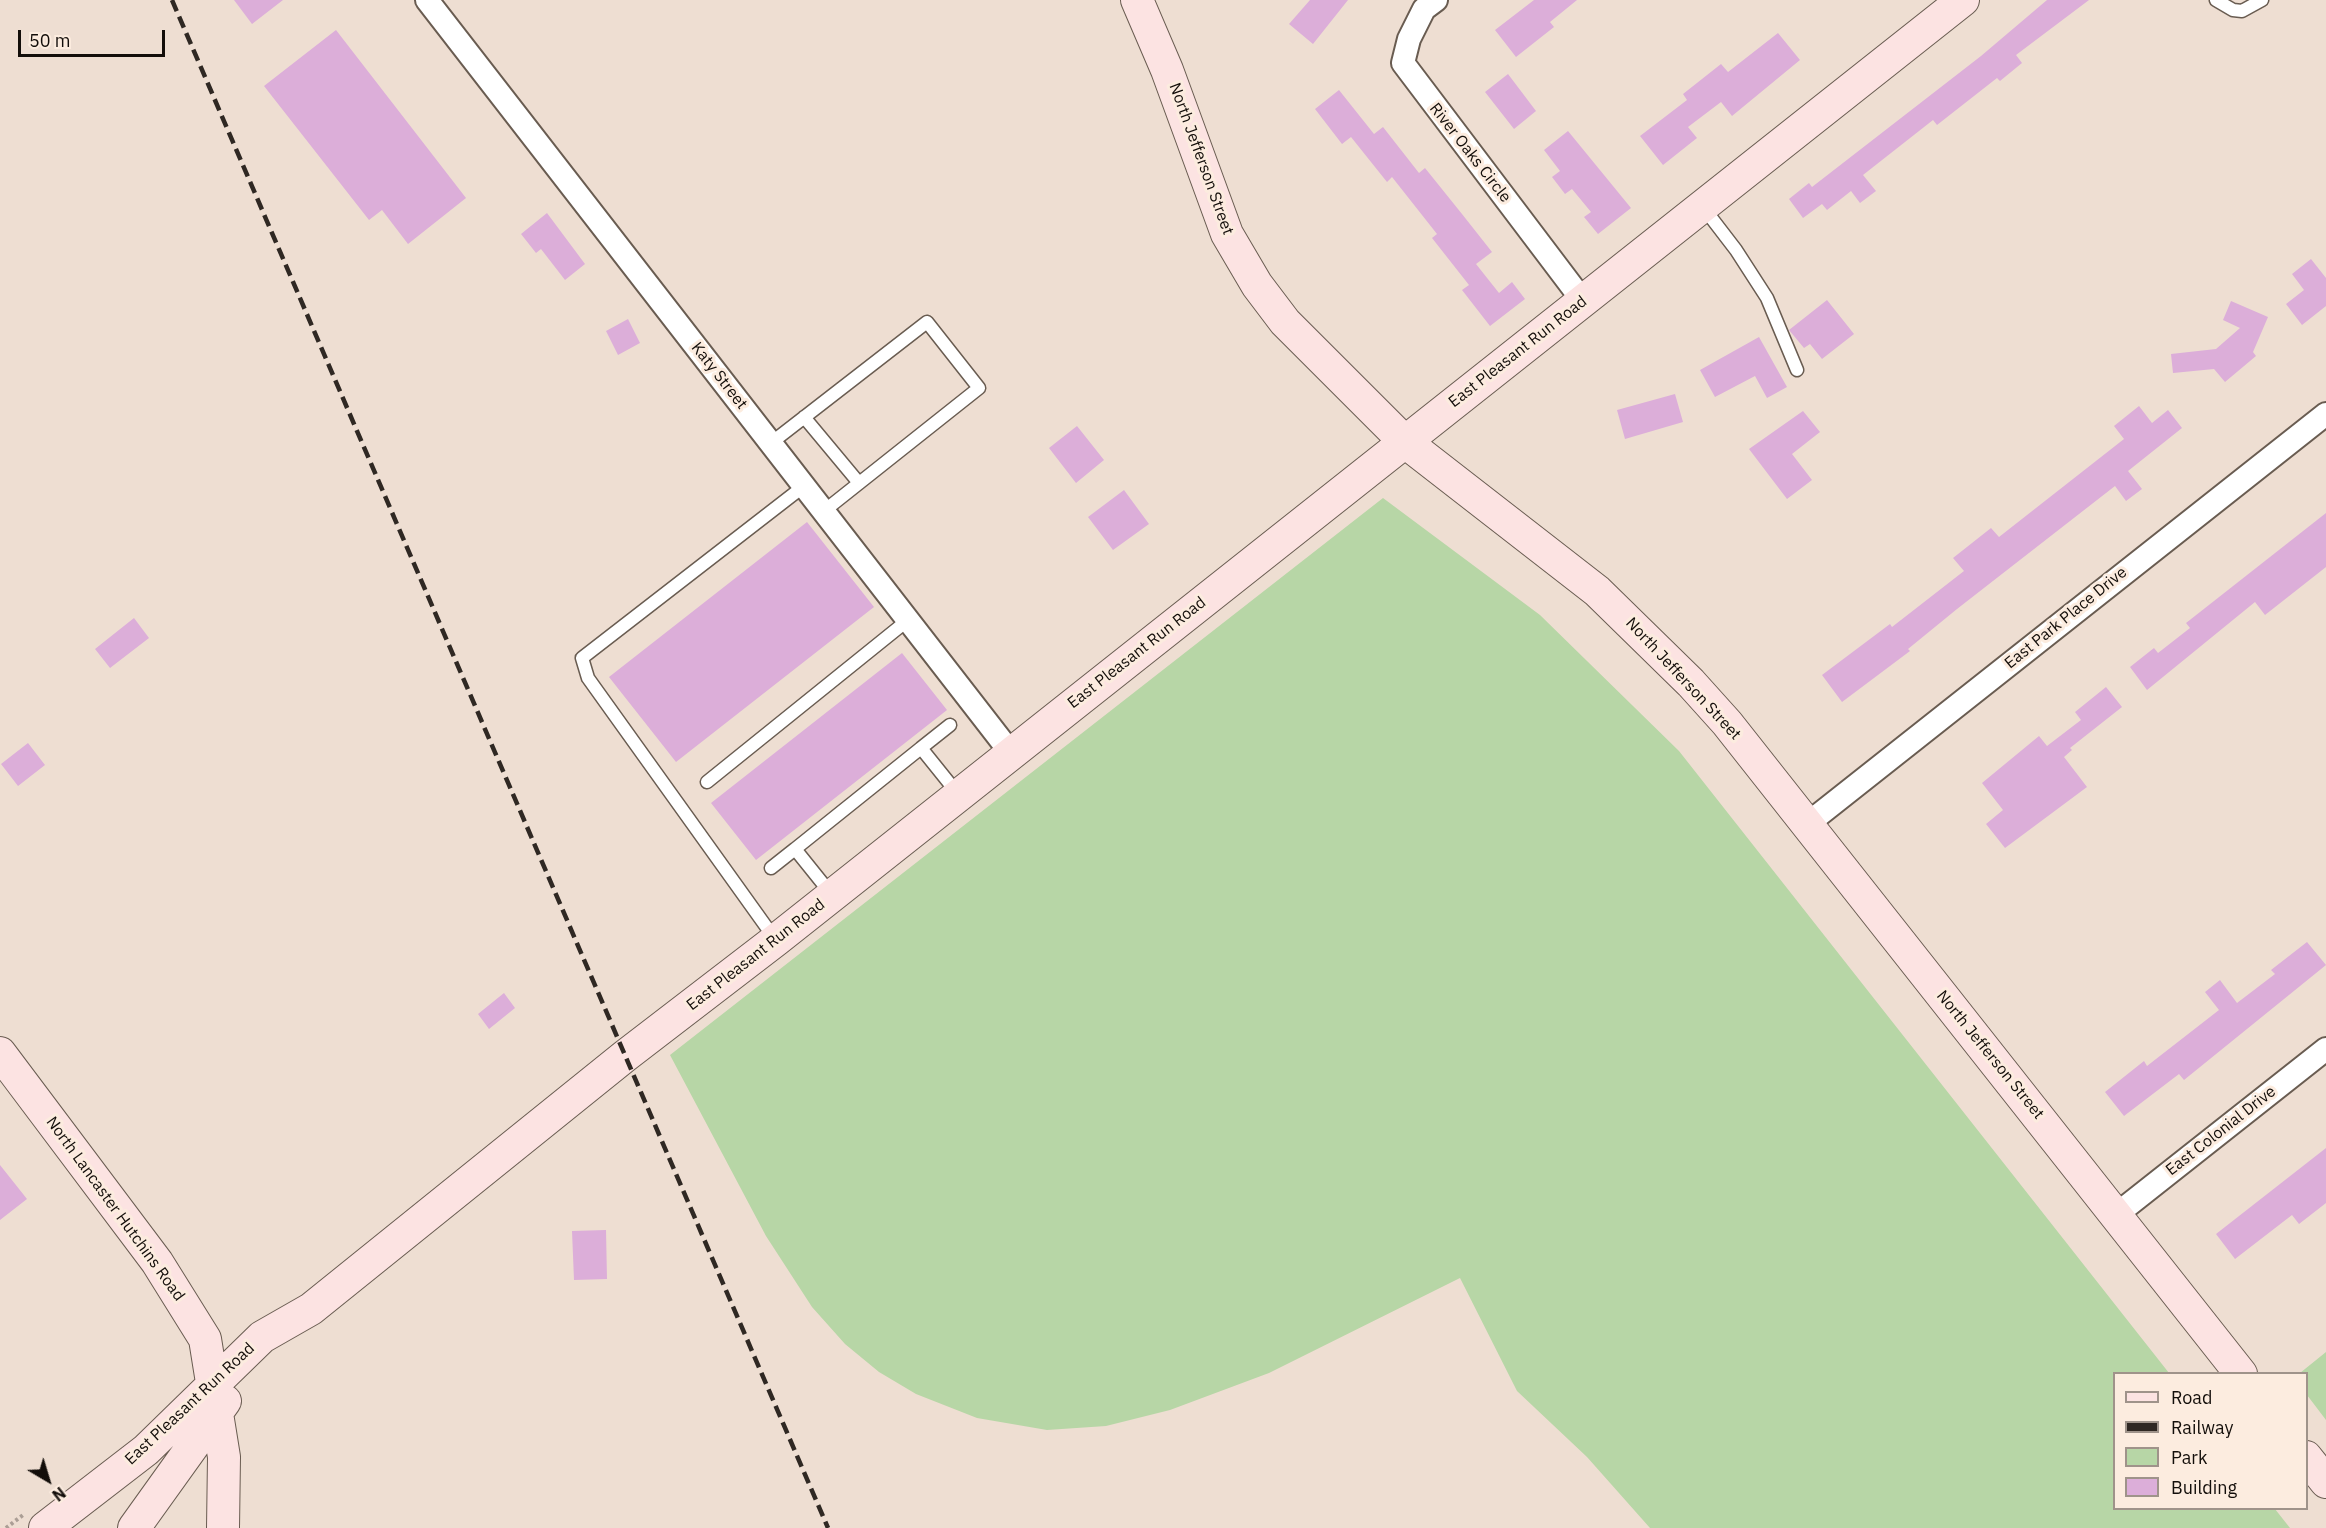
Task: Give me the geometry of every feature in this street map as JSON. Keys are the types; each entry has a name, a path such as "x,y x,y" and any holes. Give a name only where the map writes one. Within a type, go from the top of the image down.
{"main road":[{"name":"North Jefferson Street","path":"1137,0 1167,70 1227,234 1257,285 1285,322 1404,441 1597,591 1727,723 2117,1214 2239,1372"},
{"name":"East Pleasant Run Road","path":"134,1528 215,1397 262,1336 311,1309 625,1056 776,940 1964,0"},
{"name":"North Lancaster Hutchins Road","path":"0,1053 156,1262 205,1339 224,1457 223,1528"},
{"name":"East Pleasant Run Road","path":"45,1528 215,1397"},
{"path":"2308,1458 2326,1482"}],"street":[{"name":"Katy Street","path":"427,0 1011,753"},
{"name":"River Oaks Circle","path":"1436,0 1424,9 1409,39 1403,63 1583,300"},
{"name":"East Park Place Drive","path":"1806,825 2326,414"},
{"name":"East Colonial Drive","path":"2117,1214 2326,1049"}],"lane":[{"path":"2216,0 2233,10 2242,11 2262,0"},
{"path":"1702,207 1736,250 1767,298 1797,370"},
{"path":"771,443 927,322 979,388 824,511"},
{"path":"804,417 859,483"},
{"path":"776,940 588,678 582,658 804,486"},
{"path":"707,782 908,620"},
{"path":"771,868 950,725"},
{"path":"921,748 958,795"},
{"path":"795,849 832,895"}],"green space":[{"path":"1383,498 1540,615 1679,751 2168,1372 2113,1372 2113,1510 2276,1510 2290,1528 1650,1528 1587,1457 1517,1391 1460,1278 1269,1373 1170,1410 1106,1426 1047,1430 977,1418 916,1394 879,1372 845,1344 812,1307 766,1236 670,1055"},
{"path":"2326,1352 2326,1420 2308,1396 2308,1372 2301,1372"}],"building":[{"path":"234,0 283,0 252,24"},
{"path":"1310,0 1348,0 1313,44 1289,24"},
{"path":"1534,0 1577,0 1550,22 1554,27 1516,57 1495,30"},
{"path":"2047,0 2089,0 2016,55 2022,63 2000,81 1997,78 1937,125 1933,120 1863,175 1876,191 1860,203 1851,191 1827,210 1822,204 1803,218 1789,199 1809,183 1812,187 1981,56"},
{"path":"336,30 466,198 408,244 382,210 369,220 264,86"},
{"path":"1778,33 1800,60 1732,116 1721,102 1688,127 1697,138 1663,165 1640,136 1687,100 1683,94 1721,64 1728,72"},
{"path":"1508,74 1536,111 1514,129 1485,92"},
{"path":"1339,90 1374,134 1383,127 1419,173 1425,168 1492,252 1476,264 1499,293 1512,282 1525,299 1490,326 1462,290 1469,285 1432,238 1437,234 1392,177 1387,182 1351,137 1342,144 1315,109"},
{"path":"1568,131 1631,208 1598,234 1584,217 1591,212 1572,189 1565,194 1552,177 1560,171 1544,150"},
{"path":"547,213 585,264 565,280 541,249 536,253 521,234"},
{"path":"2311,259 2326,278 2326,306 2302,325 2286,304 2304,290 2292,274"},
{"path":"1827,300 1854,334 1822,359 1810,344 1804,348 1789,330"},
{"path":"2231,301 2268,317 2253,352 2256,356 2225,382 2214,369 2173,373 2171,354 2216,349 2240,328 2223,320"},
{"path":"628,319 640,343 618,355 606,331"},
{"path":"1759,337 1787,387 1767,398 1755,376 1715,397 1700,370"},
{"path":"1675,394 1683,422 1625,439 1617,410"},
{"path":"2139,406 2152,423 2168,410 2182,428 2128,471 2142,489 2126,501 2115,486 1957,609 1908,649 1910,651 1842,702 1822,675 1890,624 1892,627 1964,571 1953,558 1991,528 1999,537 2124,439 2114,426"},
{"path":"1803,411 1820,432 1792,454 1812,480 1787,499 1749,449"},
{"path":"1077,426 1104,460 1076,483 1049,448"},
{"path":"1124,490 1149,524 1113,550 1088,517"},
{"path":"2326,513 2326,567 2265,615 2255,602 2147,690 2130,667 2154,648 2158,653 2190,628 2186,623"},
{"path":"807,522 874,607 676,762 609,677"},
{"path":"134,618 149,638 110,668 95,649"},
{"path":"902,653 947,710 756,860 711,803"},
{"path":"2106,687 2122,707 2070,748 2072,750 2064,757 2087,787 2005,848 1986,824 2003,810 1982,783 2039,736 2047,746 2081,720 2075,712"},
{"path":"28,743 45,765 18,786 1,764"},
{"path":"2307,942 2326,965 2184,1080 2179,1074 2124,1116 2105,1092 2144,1061 2147,1066 2219,1010 2205,992 2220,980 2237,1003 2275,974 2271,970"},
{"path":"504,993 515,1008 489,1029 478,1014"},
{"path":"2326,1148 2326,1203 2299,1224 2292,1215 2235,1259 2216,1234"},
{"path":"0,1165 27,1199 0,1220"},
{"path":"606,1230 607,1279 574,1280 572,1231"}],"railway":[{"path":"172,0 828,1528"}]}
